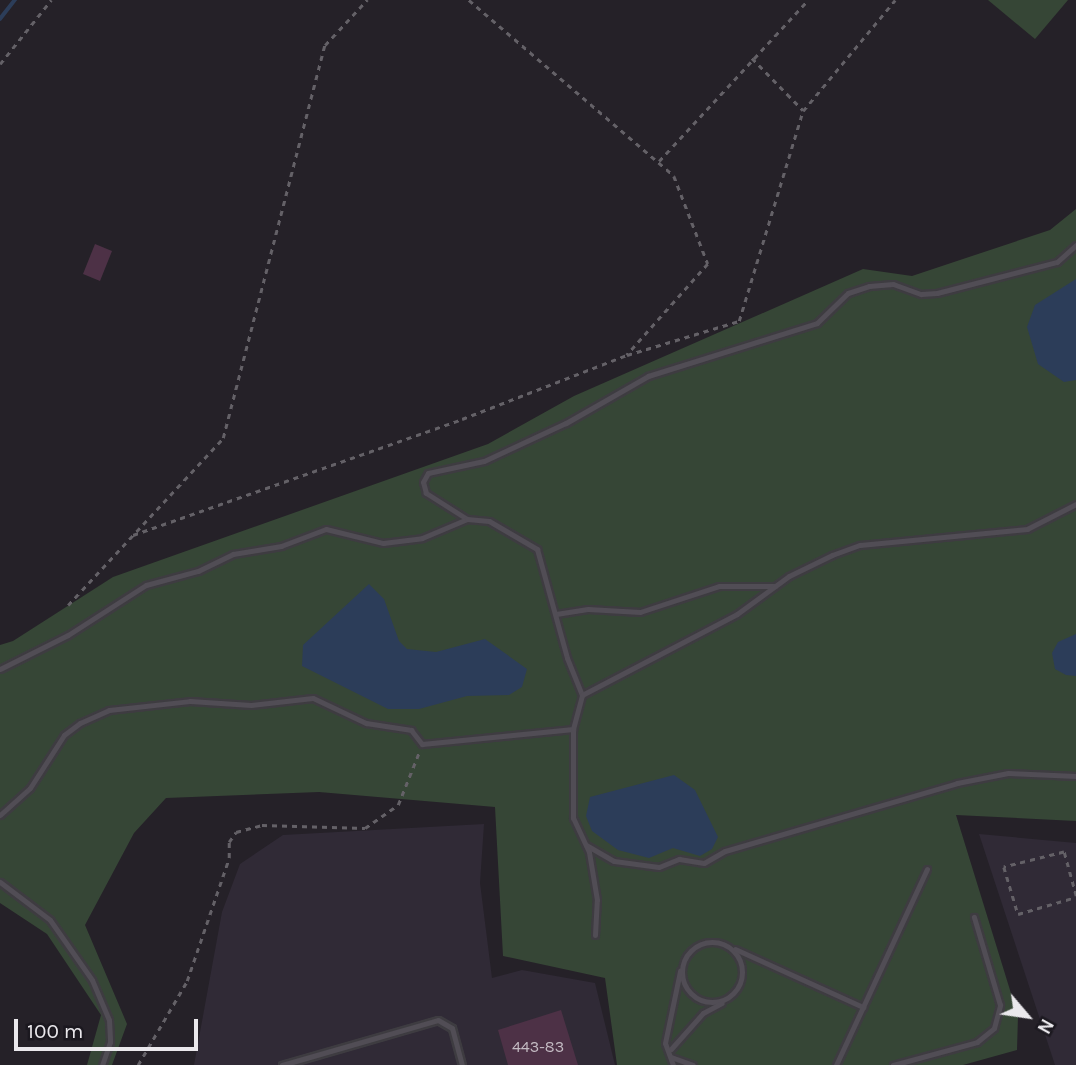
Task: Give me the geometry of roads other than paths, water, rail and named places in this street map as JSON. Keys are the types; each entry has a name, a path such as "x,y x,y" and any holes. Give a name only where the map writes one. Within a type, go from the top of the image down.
{"lane":[{"path":"467,519 426,493 424,482 428,473 484,461 566,423 648,376 817,323 848,293 869,286 893,284 921,294 937,293 1057,262 1076,245"},
{"path":"582,695 737,614 776,586 859,545 1027,529 1076,504"},
{"path":"0,669 68,635 145,585 198,571 233,554 281,546 326,529 383,543 422,537 467,519 489,521 537,549 582,695 573,729 573,818 583,844 597,900 595,935"},
{"path":"556,614 588,609 640,612 719,586 776,586"},
{"path":"0,815 30,788 65,735 80,723 109,710 190,701 251,705 313,698 366,723 411,730 422,744 573,729"},
{"path":"583,844 614,861 659,867 679,859 704,863 725,851 957,783 1008,773 1076,776"},
{"path":"836,1065 928,869"},
{"path":"0,882 50,920 92,980 110,1020 110,1042 102,1065"},
{"path":"893,1065 977,1042 994,1028 1000,1005 974,918"},
{"path":"671,1049 665,1044 676,980 682,966 701,944 730,947 863,1007"},
{"path":"673,1065 671,1049 703,1013 727,999 743,975 730,947"},
{"path":"682,966 685,986 698,1000 727,999"},
{"path":"282,1065 438,1020 452,1028 462,1065"},
{"path":"671,1058 693,1065"}],"water":[{"path":"1076,279 1076,380 1064,382 1038,364 1027,327 1035,305"},
{"path":"369,584 384,599 399,641 407,649 436,652 485,639 527,669 522,687 509,695 467,696 419,709 388,709 302,666 303,645"},
{"path":"1076,634 1076,676 1066,675 1055,669 1052,653 1058,642"},
{"path":"674,775 695,790 718,837 712,849 700,856 673,848 649,858 618,850 592,831 586,816 590,797"}],"waterway":[{"path":"0,19 15,0"}]}
